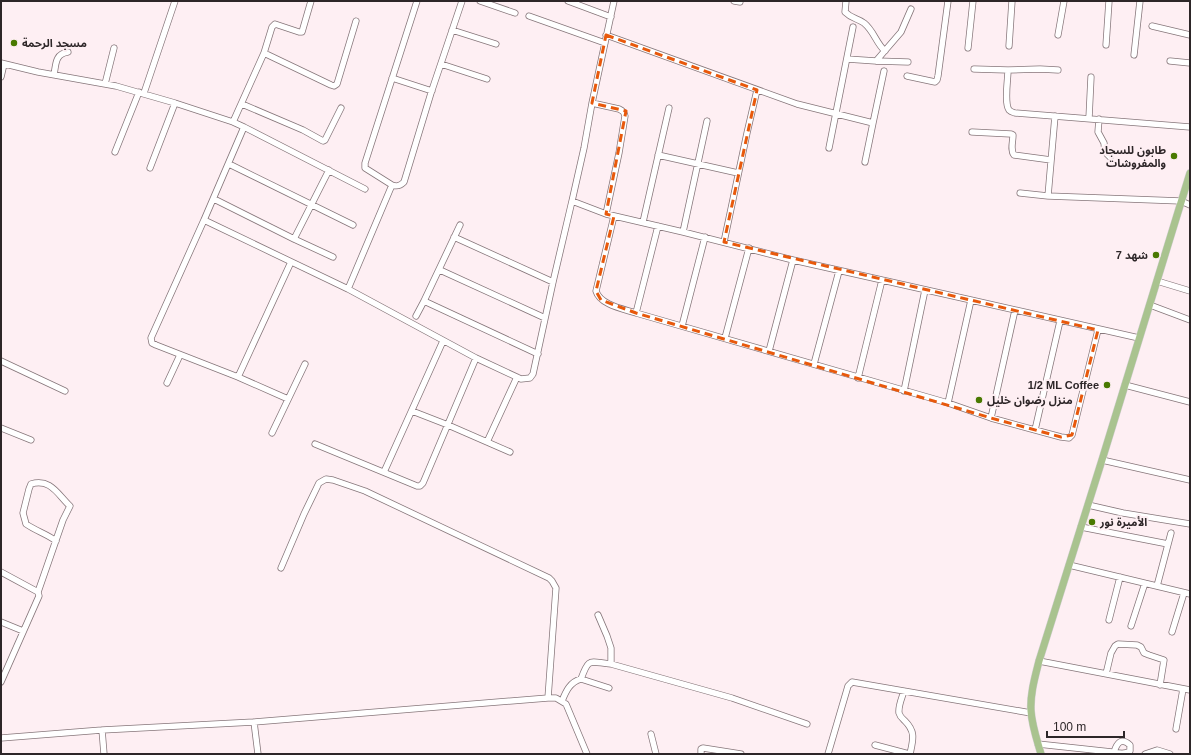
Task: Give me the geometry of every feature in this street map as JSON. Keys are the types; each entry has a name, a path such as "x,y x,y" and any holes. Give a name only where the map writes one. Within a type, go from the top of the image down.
{"main road":[{"path":"1041,754 1035,735 1031,713 1032,694 1039,661 1190,173"}],"street":[{"path":"115,152 141,93 175,1"},
{"path":"233,122 264,54 272,27 275,24 302,32 311,1"},
{"path":"417,1 365,163 365,168 396,187 404,182 462,1"},
{"path":"480,1 515,13"},
{"path":"568,1 610,17"},
{"path":"204,220 348,289 476,358 521,379 527,379 532,376 538,354 584,148 614,1"},
{"path":"846,1 846,12 850,17 863,23 873,33 879,46 885,51"},
{"path":"907,76 934,82 937,80 948,1"},
{"path":"968,48 973,1"},
{"path":"1009,46 1012,1"},
{"path":"1058,35 1064,1"},
{"path":"1106,45 1108,1"},
{"path":"1134,55 1140,1"},
{"path":"876,62 901,32 911,9"},
{"path":"529,16 605,43"},
{"path":"264,54 334,86 338,82 356,21"},
{"path":"1152,26 1190,35"},
{"path":"829,148 853,27"},
{"path":"452,30 496,44"},
{"path":"606,35 797,104 873,123"},
{"path":"105,84 114,48"},
{"path":"54,75 58,57 64,52 68,52"},
{"path":"847,59 876,62 908,62"},
{"path":"1170,61 1190,63"},
{"path":"1,77 2,64 105,84 175,103 233,122 365,189"},
{"path":"441,64 487,79"},
{"path":"974,69 1058,70"},
{"path":"1008,70 1007,102 1010,112 1190,127"},
{"path":"866,162 884,71"},
{"path":"1089,118 1091,77"},
{"path":"392,78 432,91"},
{"path":"724,242 757,90"},
{"path":"150,168 175,103"},
{"path":"592,103 623,110 625,116 606,214"},
{"path":"242,104 324,140 326,140 341,108"},
{"path":"643,222 669,108"},
{"path":"1048,196 1055,116"},
{"path":"1099,119 1098,132 1104,143 1105,152 1110,157"},
{"path":"683,232 708,120"},
{"path":"244,127 214,199 150,338 152,343 156,345 238,377 288,399"},
{"path":"972,132 1011,134 1013,135 1012,153 1014,156 1051,160"},
{"path":"658,155 738,173"},
{"path":"229,164 353,225"},
{"path":"294,239 329,170"},
{"path":"348,289 392,185"},
{"path":"1020,193 1048,196 1181,201 1190,205"},
{"path":"214,199 333,257"},
{"path":"572,201 606,214 705,237 793,260 1098,330 1139,338"},
{"path":"614,216 596,291 601,300 636,313 948,403 991,418 1066,438 1071,437 1072,435 1098,330"},
{"path":"416,316 440,270 460,225"},
{"path":"636,313 658,226"},
{"path":"454,237 553,282"},
{"path":"682,326 705,237"},
{"path":"725,338 749,248"},
{"path":"769,352 793,260"},
{"path":"238,377 291,262"},
{"path":"440,270 545,318"},
{"path":"814,364 839,271"},
{"path":"858,378 882,280"},
{"path":"1157,281 1190,291"},
{"path":"904,391 924,290"},
{"path":"948,403 971,300"},
{"path":"424,301 538,354"},
{"path":"1150,305 1190,320"},
{"path":"991,418 1014,310"},
{"path":"1035,430 1060,321"},
{"path":"384,472 443,341"},
{"path":"167,383 180,355"},
{"path":"315,444 417,486 422,485 476,358"},
{"path":"1,361 65,390"},
{"path":"272,433 305,364"},
{"path":"487,442 517,377"},
{"path":"1125,385 1190,402"},
{"path":"412,411 510,452"},
{"path":"2,429 31,440"},
{"path":"1102,460 1190,480"},
{"path":"280,568 319,483 326,479 365,491 549,578 556,588 548,698"},
{"path":"1,682 39,596 38,592 56,541 63,520 70,506 60,497 54,488 47,484 37,482 31,484 23,512 26,524 35,530 52,537 56,541"},
{"path":"1088,504 1123,513 1190,524"},
{"path":"1081,527 1168,544"},
{"path":"1157,586 1171,533"},
{"path":"1069,565 1187,593 1172,632"},
{"path":"1,572 38,592"},
{"path":"1109,620 1120,577"},
{"path":"1131,626 1145,583"},
{"path":"598,615 611,648 611,664"},
{"path":"1,622 23,631"},
{"path":"1106,674 1111,652 1115,646 1118,644 1137,645 1141,647 1144,653 1164,660 1160,685"},
{"path":"1039,661 1190,690"},
{"path":"580,679 586,665 590,662 611,664 732,698 807,724"},
{"path":"562,701 567,690 576,680 580,679 608,688"},
{"path":"828,754 849,683 852,682 1031,713"},
{"path":"1176,729 1183,689"},
{"path":"875,745 909,754 913,731 899,713 904,691"},
{"path":"1,738 102,730 254,722 556,698 566,704 587,754"},
{"path":"254,722 258,754"},
{"path":"102,730 104,754"},
{"path":"651,734 656,754"},
{"path":"1038,744 1114,752"},
{"path":"700,754 703,748 741,754"},
{"path":"1145,754 1157,750 1170,754"}],"highlighted area":[{"path":"606,35 757,90 724,242 1098,330 1072,435 1061,437 991,418 636,313 601,300 596,291 614,216 606,214 626,111 592,103"}],"place":[{"name":"مسجد الرحمة","path":"14,43"},
{"name":"طابون للسجاد والمفروشات","path":"1174,156"},
{"name":"شهد 7","path":"1156,255"},
{"name":"1/2 ML Coffee","path":"1107,385"},
{"name":"منزل رضوان خليل","path":"979,400"},
{"name":"الأميرة نور","path":"1092,522"}]}
